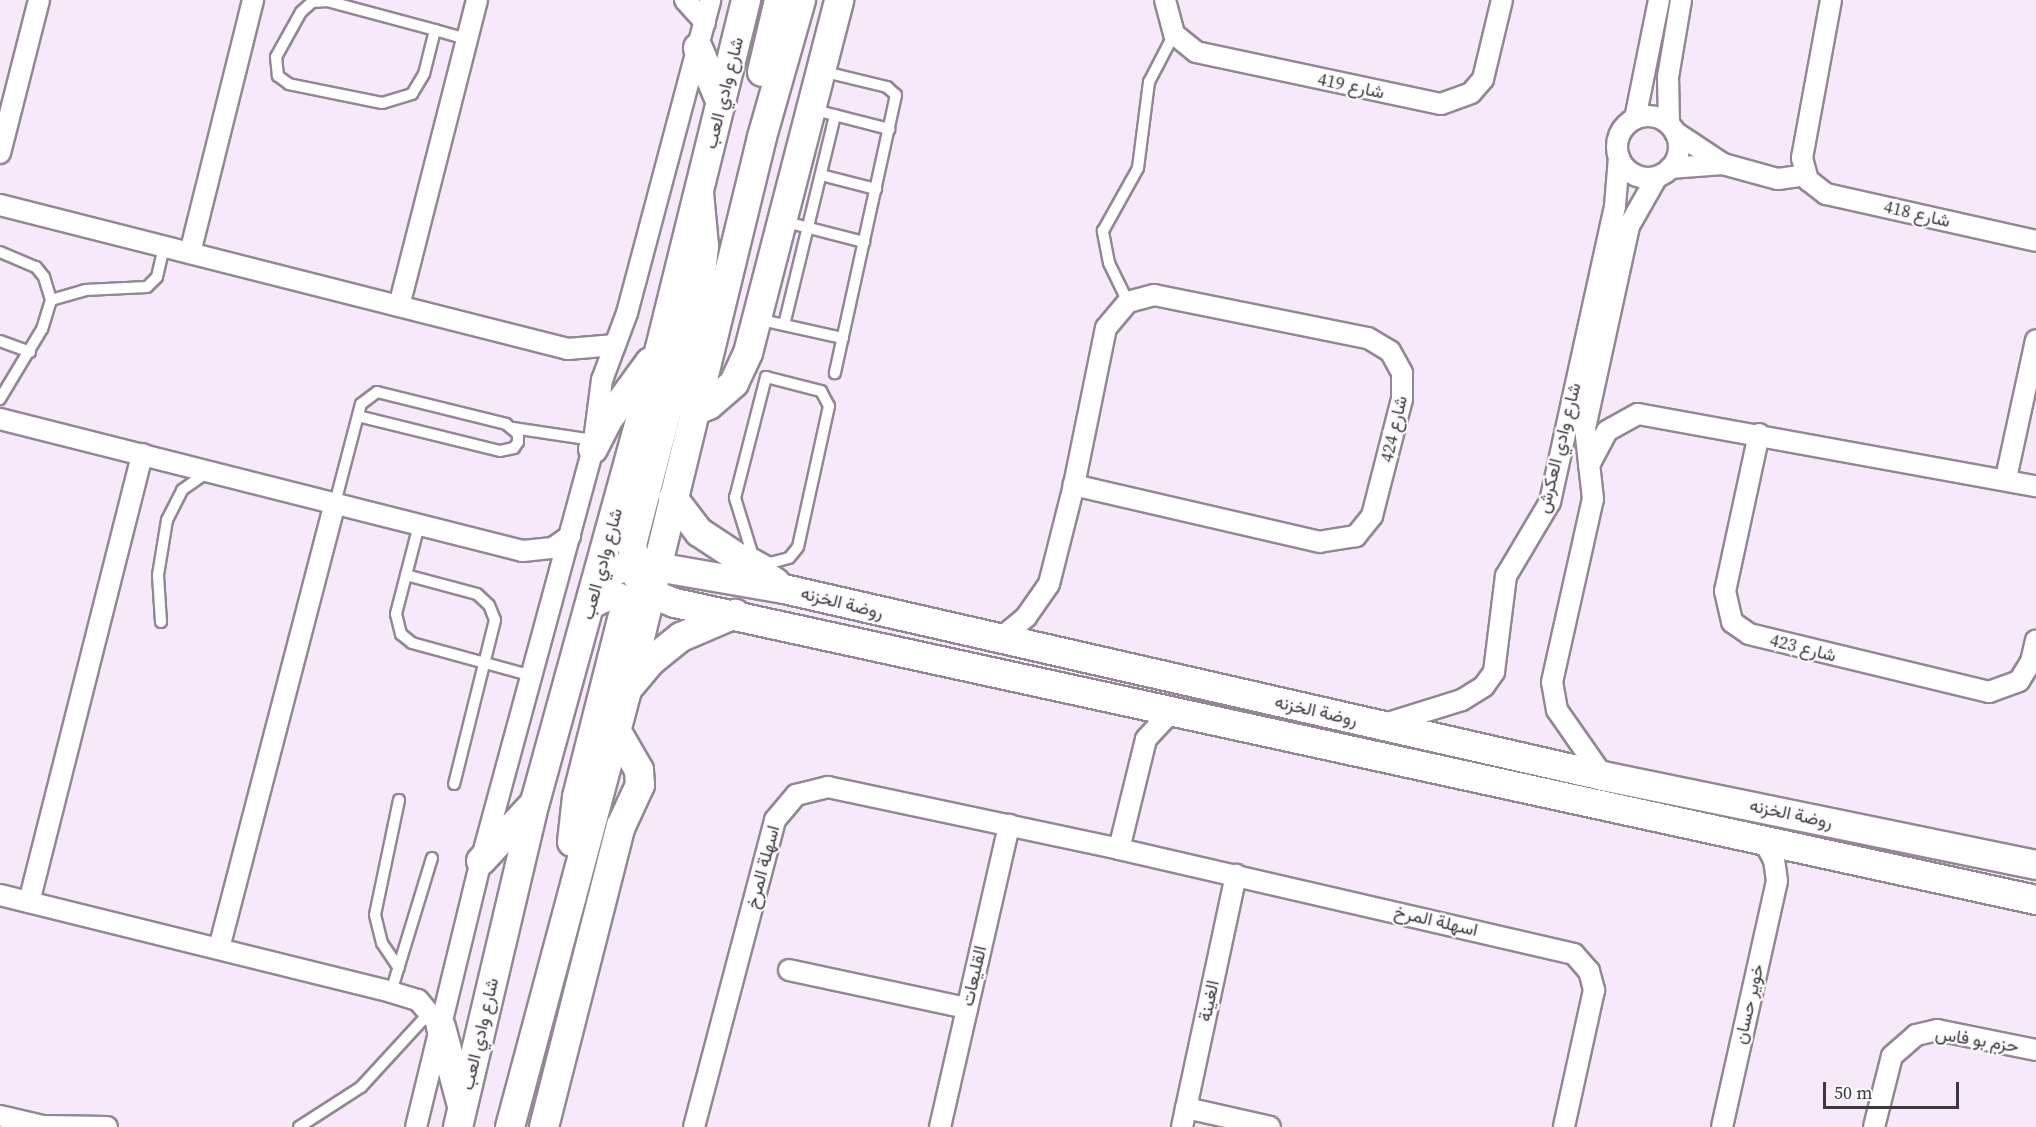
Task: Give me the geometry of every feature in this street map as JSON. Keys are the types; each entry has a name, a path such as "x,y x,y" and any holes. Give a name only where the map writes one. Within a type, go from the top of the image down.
{"street":[{"path":"0,153 39,0"},
{"path":"190,253 254,0"},
{"path":"399,306 477,0"},
{"path":"685,0 702,35 722,103"},
{"path":"416,1127 430,1013 452,986 481,861 534,676 593,445 602,380 615,345 710,0"},
{"name":"شارع وادي العب","path":"460,1118 535,802 595,591 660,348 746,0"},
{"path":"762,137 761,76 779,0"},
{"path":"510,1127 627,691 646,575 673,498 762,137 801,0"},
{"path":"694,411 754,374 770,322 823,112 821,71 839,0"},
{"path":"1165,0 1174,34"},
{"name":"شارع 419","path":"1174,34 1203,54 1441,104 1471,93 1483,79 1502,0"},
{"path":"1659,0 1635,119 1618,139 1619,157 1630,172 1663,172 1723,164"},
{"path":"1603,776 1564,722 1552,694 1553,672 1593,499 1585,428 1629,226 1678,151 1672,128 1668,77 1681,0"},
{"path":"1635,119 1653,116 1723,164 1778,179 1806,175 1802,158 1832,0"},
{"name":"شارع وادي العكرش","path":"1378,725 1462,700 1484,686 1494,672 1504,583 1512,562 1545,515 1551,495 1615,206 1619,157"},
{"name":"شارع 418","path":"1806,175 1827,194 2036,241"},
{"path":"646,575 634,533 700,282 704,246 699,193"},
{"path":"0,204 568,350 615,345"},
{"name":"شارع 424","path":"1074,485 1332,544 1356,536 1372,516 1404,386 1390,351 1368,338 1170,296 1154,295 1128,302"},
{"path":"1001,638 1033,609 1052,576 1074,485 1106,328 1128,302"},
{"path":"2006,478 2036,340"},
{"path":"593,445 607,421 660,348"},
{"path":"568,350 602,380"},
{"path":"1589,465 1607,431 1638,414 2006,478 2036,486"},
{"path":"0,419 214,469 335,503 523,551 543,551 570,536"},
{"name":"شارع 423","path":"1759,434 1725,591 1732,622 1760,637 1989,692 2019,681 2031,662 2036,641"},
{"path":"29,902 142,454"},
{"path":"673,498 699,532 784,589"},
{"path":"219,948 335,503"},
{"path":"523,551 543,564 558,582"},
{"path":"595,591 646,575"},
{"name":"روضة الخزنه","path":"646,575 784,589 928,625 1046,648 1603,776 2036,865"},
{"name":"روضة الخزنه","path":"646,575 735,615 1174,709 2036,900"},
{"path":"574,889 577,797 624,611 622,599 595,591"},
{"path":"1033,609 1036,634 1046,648"},
{"path":"627,691 674,642 735,615"},
{"path":"922,655 928,625"},
{"path":"1130,700 1146,739"},
{"path":"1119,849 1146,739 1174,709"},
{"path":"544,1127 621,826 640,785 639,770 616,730"},
{"name":"اسهلة المرخ","path":"694,1127 775,820 787,801 806,790 828,787 1236,875 1574,954 1589,971 1594,990 1564,1127"},
{"path":"481,861 535,802"},
{"name":"القليعات","path":"940,1127 1009,825"},
{"name":"خوير حسان","path":"1722,1127 1776,881 1774,860 1764,841"},
{"path":"1776,881 1805,850"},
{"name":"الغينة","path":"1184,1118 1236,875"},
{"path":"0,895 392,992 430,1013 460,1118"},
{"path":"789,970 967,1008"},
{"path":"430,1013 452,986"},
{"name":"حزم بو فاس","path":"1874,1127 1892,1056 1916,1035 1937,1030 2036,1050"},
{"path":"0,1116 58,1127 79,1123 107,1127"},
{"path":"1184,1118 1270,1127"}],"lane":[{"path":"435,30 422,82 398,101 382,103 289,84 275,70 278,50 301,12 319,0 435,30 467,39"},
{"path":"1128,302 1109,263 1103,231 1138,168 1149,82 1174,34"},
{"path":"821,71 895,91 889,129 835,373"},
{"path":"864,243 795,224 821,175 823,112 889,129"},
{"path":"821,175 876,189"},
{"path":"51,300 85,290 147,287 157,277 164,246"},
{"path":"0,252 36,267 44,277 51,300 30,352 0,399"},
{"path":"770,322 843,338"},
{"path":"0,340 30,352"},
{"path":"754,374 821,391 830,406 798,547 789,558 770,563 752,553 735,498 754,374"},
{"path":"335,503 365,398 382,392 513,428 593,445"},
{"path":"358,416 500,451 514,448 518,434 513,428"},
{"path":"161,622 158,574 170,511 182,490 214,469"},
{"path":"419,525 396,614 401,634 412,644 534,676"},
{"path":"406,575 477,594 489,605 495,628 454,784"},
{"path":"399,801 375,915 382,943 399,968"},
{"path":"392,992 432,858"},
{"path":"299,1127 361,1087 430,1013"}]}
